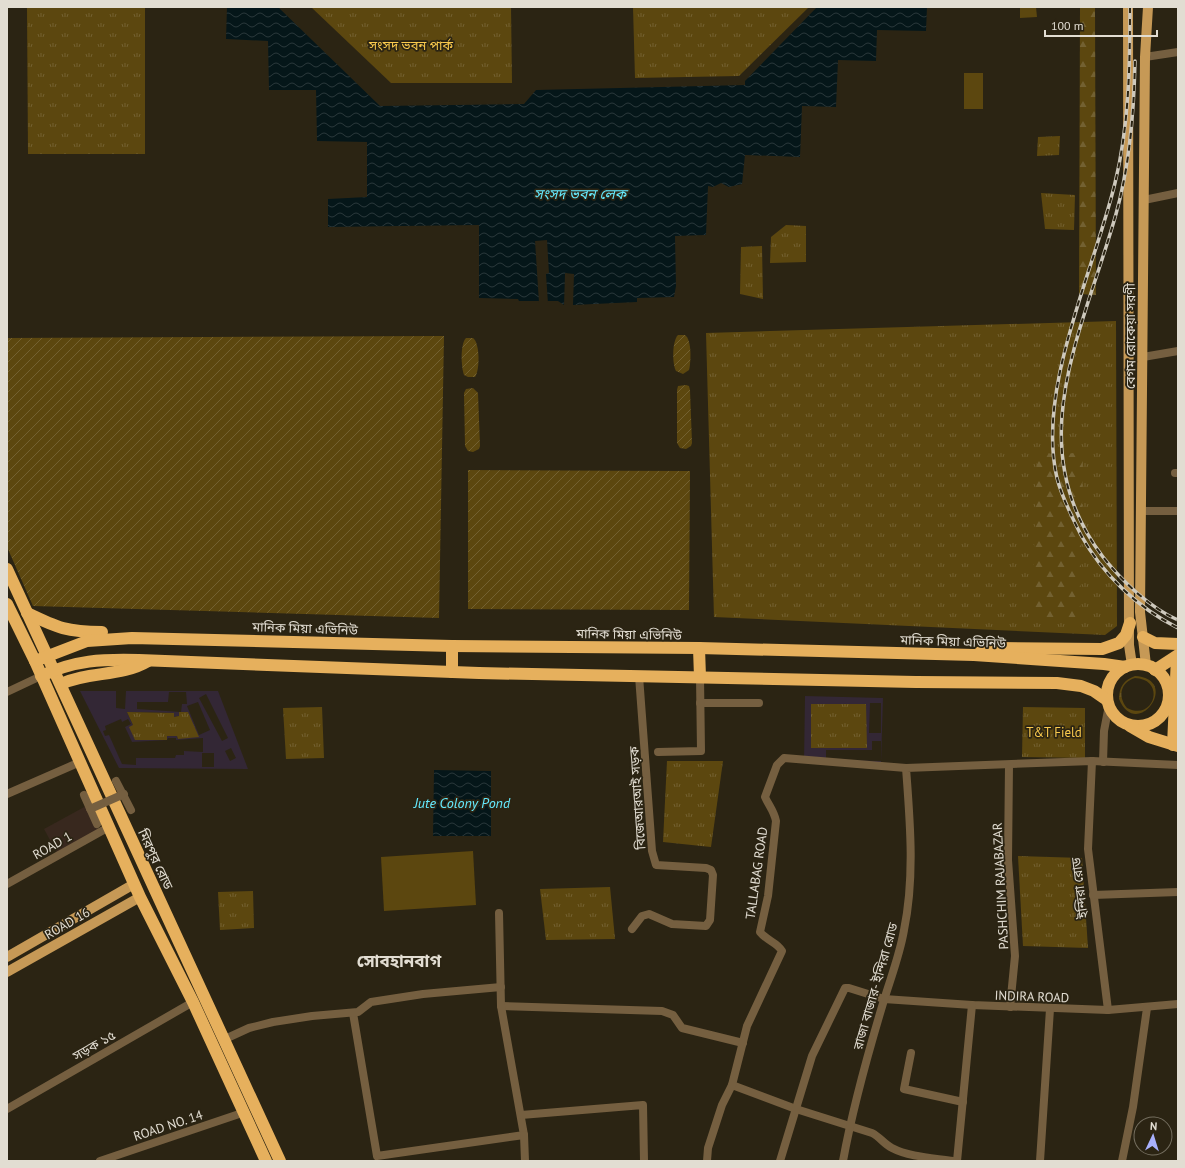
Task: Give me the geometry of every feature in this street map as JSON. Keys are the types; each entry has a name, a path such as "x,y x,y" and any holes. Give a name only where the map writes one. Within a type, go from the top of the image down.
{"highway":[{"name":"মিরপুর রোড","path":"7,569 48,654 154,890 225,1039 258,1127 266,1161"},
{"name":"মিরপুর রোড","path":"8,609 35,661 140,897 245,1112 258,1127 280,1161"},
{"name":"মানিক মিয়া এভিনিউ","path":"27,613 56,628 75,632 103,632 132,638"},
{"path":"974,655 993,648 1110,648 1122,639 1130,623"},
{"path":"1143,637 1151,642 1178,644"},
{"name":"মানিক মিয়া এভিনিউ","path":"35,661 48,654 87,641 132,638 452,646 699,648 974,655 1128,666"},
{"path":"452,646 452,672"},
{"path":"699,648 700,677"},
{"path":"41,676 55,670 90,661 149,660 452,672 1070,684 1094,691 1108,703 1116,717 1149,736 1175,746 1177,656 1151,668 1128,666 1111,679 1107,693 1108,703"},
{"path":"61,684 82,676 125,671 136,668 149,660"},
{"path":"1127,724 1138,726 1151,723 1165,710 1168,698 1167,685 1164,679 1151,668"},
{"path":"140,897 154,890"}],"main road":[{"name":"বেগম রোকেয়া সরণী","path":"1128,7 1130,623 1128,666"},
{"name":"বেগম রোকেয়া সরণী","path":"1148,7 1145,57 1140,612 1143,637 1151,668"},
{"name":"ROAD 16","path":"7,957 134,884"},
{"name":"ROAD 16","path":"7,972 140,897"}],"street":[{"path":"1145,57 1178,52"},
{"path":"1144,200 1178,193"},
{"path":"1143,357 1178,351"},
{"path":"1141,511 1178,511"},
{"path":"7,692 41,676"},
{"name":"বিজেআরআই সড়ক","path":"632,929 642,916 649,914 672,924 706,926 710,920 713,875 711,870 706,868 656,865 652,851 639,676"},
{"path":"658,752 701,751 700,677"},
{"path":"700,703 759,703"},
{"path":"1103,762 1104,731 1108,703"},
{"name":"TALLABAG ROAD","path":"707,1161 708,1148 722,1105 732,1085 747,1026 754,1007 780,959 782,951 779,946 764,938 760,932 768,896 776,821 774,811 768,805 765,798 777,765 784,758 906,768"},
{"path":"906,768 1092,761 1178,765"},
{"name":"ইন্দিরা রোড","path":"1092,761 1088,849 1108,1010"},
{"path":"7,794 80,762"},
{"name":"PASHCHIM RAJABAZAR","path":"1009,765 1008,860 1015,956 1010,1007"},
{"name":"রাজা বাজার- ইন্দিরা রোড","path":"843,1161 849,1127 904,930 910,873 911,831 906,768"},
{"path":"116,781 131,810"},
{"path":"90,809 124,794"},
{"path":"84,795 97,824"},
{"name":"ROAD 1","path":"7,884 109,828"},
{"path":"1093,895 1178,892"},
{"path":"499,913 502,1006 524,1135 525,1161"},
{"path":"225,1039 248,1028 273,1022 312,1016 358,1012 371,1002 422,994 501,987"},
{"name":"INDIRA ROAD","path":"796,1109 812,1056 845,988 884,999 1050,1009 1108,1010 1147,1008 1178,1004"},
{"name":"সড়ক ১৫","path":"7,1109 192,1002"},
{"path":"957,1161 972,1005"},
{"path":"502,1006 662,1011 673,1015 682,1028 743,1043"},
{"path":"1122,1161 1133,1107 1147,1008"},
{"path":"1040,1161 1050,1009"},
{"path":"354,1013 377,1156 395,1157 524,1135"},
{"path":"911,1053 904,1089 962,1102"},
{"path":"732,1085 796,1109 834,1120 849,1127 880,1137 891,1147 903,1152 953,1161"},
{"path":"521,1115 642,1105 644,1161"},
{"path":"780,1161 796,1109"},
{"name":"ROAD NO. 14","path":"100,1161 245,1112"}],"shaded area":[{"path":"80,691 116,691 116,708 125,709 126,691 218,691 248,769 119,768","holes":["169,692 186,692 187,704 182,704 181,712 137,709 137,702 168,702","206,694 228,738 222,741 199,698","198,702 210,730 199,735 187,706","127,712 174,713 174,717 179,716 178,739 177,736 167,736 167,739 133,725","121,719 122,722 128,719 131,724 125,727 132,742 167,740 168,738 176,738 176,740 203,738 203,752 184,751 184,755 176,755 175,758 136,758 136,765 122,764 109,735 105,736 103,731 106,730 105,726","231,748 236,758 230,761 225,751","202,753 214,753 214,767 202,767"]},
{"path":"805,696 883,698 881,763 804,762","holes":["870,703 881,703 881,733 869,733","872,741 881,741 881,761 826,760 826,750 872,750"]},
{"path":"86,806 98,829 57,853 44,829"}],"green space":[{"path":"27,7 145,7 145,154 28,154"},
{"name":"সংসদ ভবন পার্ক","path":"311,7 511,7 512,83 391,83"},
{"path":"633,7 809,7 739,76 635,78"},
{"path":"1020,7 1036,7 1037,17 1020,18"},
{"path":"1080,7 1095,7 1096,295 1079,294"},
{"path":"964,73 983,73 983,109 964,109"},
{"path":"1060,136 1059,155 1037,156 1038,137"},
{"path":"1041,193 1075,195 1074,230 1045,229"},
{"path":"786,225 806,226 806,262 770,263 771,237"},
{"path":"762,246 763,299 740,294 741,247"},
{"path":"1116,321 1117,626 1105,635 714,617 706,333"},
{"path":"678,335 685,335 690,346 689,370 683,374 676,371 674,363 673,353"},
{"path":"444,336 439,618 33,606 7,547 7,338"},
{"path":"466,338 473,338 477,345 478,369 475,377 468,377 464,375 463,371 462,350"},
{"path":"678,386 689,386 690,390 692,443 691,446 686,449 680,448 677,443 677,390"},
{"path":"473,388 478,393 480,446 479,449 473,452 468,451 465,446 464,393 466,389"},
{"path":"1083,453 1080,619 1032,617 1037,454"},
{"path":"468,470 690,471 689,610 468,609"},
{"path":"1135,676 1149,680 1155,687 1155,696 1151,705 1144,711 1136,714 1127,710 1119,699 1123,684","holes":["1135,678 1145,680 1151,685 1153,692 1153,699 1150,705 1137,711 1127,708 1121,694 1124,686 1130,680"]},
{"path":"811,704 866,704 867,748 811,748"},
{"path":"322,707 324,758 286,759 283,708"},
{"name":"T&T Field","path":"1023,707 1085,708 1085,758 1022,757"},
{"path":"127,712 174,713 174,717 179,716 179,712 188,712 199,737 178,739 177,736 167,736 167,740 135,740 129,727 133,725"},
{"path":"667,761 723,761 711,847 663,842"},
{"path":"473,851 476,905 384,911 381,857"},
{"path":"1018,856 1082,858 1088,948 1023,946"},
{"path":"610,887 615,939 546,940 540,889"},
{"path":"253,891 254,928 220,930 218,892"}],"water":[{"name":"সংসদ ভবন লেক","path":"227,7 278,7 380,106 524,104 536,90 745,85 745,81 817,7 927,7 926,31 877,30 876,61 838,60 836,107 802,106 800,157 745,155 742,184 729,187 721,183 713,187 708,186 706,235 675,236 676,286 674,297 637,298 637,302 564,305 558,301 519,301 518,299 479,298 479,225 328,227 328,199 367,197 367,142 317,141 316,90 269,90 268,41 226,39"},
{"name":"Jute Colony Pond","path":"434,770 491,771 491,836 433,836"}],"pier":[{"path":"547,240 549,273 546,274 548,303 539,303 535,241"},
{"path":"565,273 574,274 573,305 564,305"}],"railway":[{"path":"1130,7 1128,96 1120,161 1106,217 1070,330 1054,407 1053,443 1057,478 1062,493 1081,535 1099,563 1122,589 1135,600 1149,611 1178,628"},
{"path":"1135,61 1134,99 1125,176 1116,214 1075,344 1066,387 1061,430 1065,473 1078,515 1103,557 1137,593 1157,608 1178,620"}],"district":[{"name":"সোবহানবাগ","path":"399,961"}]}
